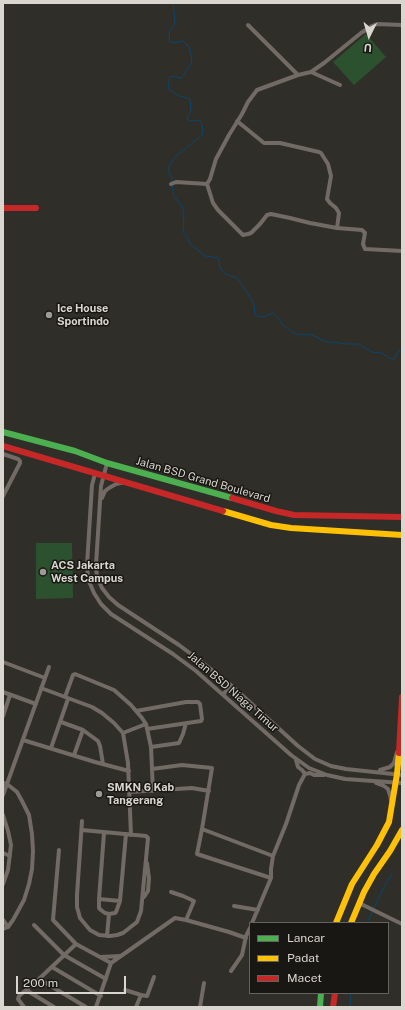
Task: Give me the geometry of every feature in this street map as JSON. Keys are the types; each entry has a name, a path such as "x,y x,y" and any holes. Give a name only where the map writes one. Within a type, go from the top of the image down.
{"main road":[{"path":"3,208 36,208"},
{"name":"Jalan BSD Grand Boulevard","path":"3,432 75,450 107,463 276,512 294,515 402,516"},
{"path":"3,446 271,524 291,528 402,535"},
{"path":"95,474 98,460"},
{"path":"391,535 402,540"},
{"path":"336,922 352,884 385,832 389,822 399,783 402,698"},
{"path":"351,922 364,892 402,830"},
{"path":"320,1007 321,994"},
{"path":"334,1007 335,994"}],"street":[{"path":"402,26 377,24 372,26 358,35 311,72 266,86 256,91 248,102 216,159 207,184 213,204 242,235 251,232 269,214 336,228 363,231 365,233 363,244 365,249 402,251"},
{"path":"248,26 298,75"},
{"path":"311,72 340,85"},
{"path":"238,121 264,143 280,143 321,153 328,164 331,176 328,199 339,213 336,228"},
{"path":"172,183 180,182 207,184"},
{"path":"3,454 20,461 19,466 3,496"},
{"name":"Jalan BSD Niaga Timur","path":"107,463 101,486 96,565 97,577 102,588 109,597 118,605 197,658 232,686 298,746 315,759 331,766 346,769 399,774"},
{"name":"Jalan BSD Niaga Timur","path":"95,474 92,485 87,565 88,579 101,604 111,614 173,654 196,671 295,758 309,768 327,775 345,779 399,783"},
{"path":"100,500 105,491 109,488 116,484 125,482"},
{"path":"3,662 45,678"},
{"path":"3,795 5,783 23,740 49,667"},
{"path":"51,748 61,722 73,675 75,674 114,690 131,705 142,718 146,726 151,747 153,791"},
{"path":"223,694 232,686"},
{"path":"41,688 92,707 114,723 122,733 129,771 131,835"},
{"path":"3,692 36,704"},
{"path":"3,716 10,695"},
{"path":"122,733 146,726 202,721 200,703 186,702 136,711"},
{"path":"61,722 83,730 100,743 103,764"},
{"path":"151,747 179,743 186,723"},
{"path":"74,755 83,730"},
{"path":"23,740 129,771"},
{"path":"374,771 386,769 394,763 400,740"},
{"path":"295,758 298,767 305,774 327,775"},
{"path":"152,769 186,765 212,769 197,853 271,878"},
{"path":"252,922 271,878 273,856 299,784 305,774"},
{"path":"371,781 388,789 390,795 391,812"},
{"path":"3,929 13,920 24,900 32,869 33,851 29,815 17,792 5,783"},
{"path":"129,792 192,788 209,791"},
{"path":"3,815 11,845 10,856 3,884"},
{"path":"82,821 77,895 78,913 80,918 90,930 99,935 107,936 123,933 136,922 142,911 143,897 148,890 150,878 146,860 148,838 147,836 82,830"},
{"path":"202,829 273,856"},
{"path":"104,833 99,908 105,914 115,913 120,901 126,834"},
{"path":"59,850 53,920 76,944 111,963"},
{"path":"3,853 10,856"},
{"path":"171,892 194,901 186,920"},
{"path":"99,899 120,901"},
{"path":"359,903 402,924"},
{"path":"234,906 258,910"},
{"path":"107,936 109,914"},
{"path":"96,1007 111,963 175,918 246,938"},
{"path":"3,920 8,926"},
{"path":"34,925 64,955 106,979"},
{"path":"232,971 242,955 249,930"},
{"path":"24,1007 18,998 76,944"},
{"path":"100,957 121,956"},
{"path":"52,967 101,996"},
{"path":"125,990 147,996 154,976"},
{"path":"39,979 86,1007"},
{"path":"200,1007 204,983"},
{"path":"26,990 54,1007"},
{"path":"136,1007 141,995"}],"green space":[{"path":"366,34 386,57 354,85 333,62"},
{"path":"36,543 72,543 73,598 36,599"}],"waterway":[{"path":"172,182 172,178 169,173 169,166 176,156 202,135 203,129 201,122 197,120 190,121 187,119 191,111 190,100 171,91 168,86 170,77 181,78 183,76 191,64 192,58 190,48 183,41 173,43 170,42 170,30 174,25 175,19 173,3"},
{"path":"172,185 174,196 183,209 183,232 191,245 206,256 218,258 223,272 238,279 253,302 255,314 257,316 264,317 272,313 275,314 283,325 295,334 312,335 327,342 359,344 372,352 382,353 392,359 395,359 397,353 402,349"},
{"path":"374,908 392,874"},
{"path":"368,922 373,911"},
{"path":"350,1007 351,994"}],"traffic: fast":[{"path":"3,432 75,451 107,463 232,498"},
{"path":"320,1007 321,994"}],"traffic: slow":[{"path":"223,511 271,525 291,528 402,535"},
{"path":"336,922 352,884 377,845 389,822 399,753"},
{"path":"351,922 364,892 402,830"}],"traffic: jam":[{"path":"3,208 36,208"},
{"path":"3,446 223,511"},
{"path":"232,498 294,515 402,517"},
{"path":"399,753 402,697"},
{"path":"333,1007 335,994"}],"place":[{"name":"Ice House Sportindo","path":"49,315"},
{"name":"ACS Jakarta West Campus","path":"43,572"},
{"name":"SMKN 6 Kab Tangerang","path":"99,794"}]}
